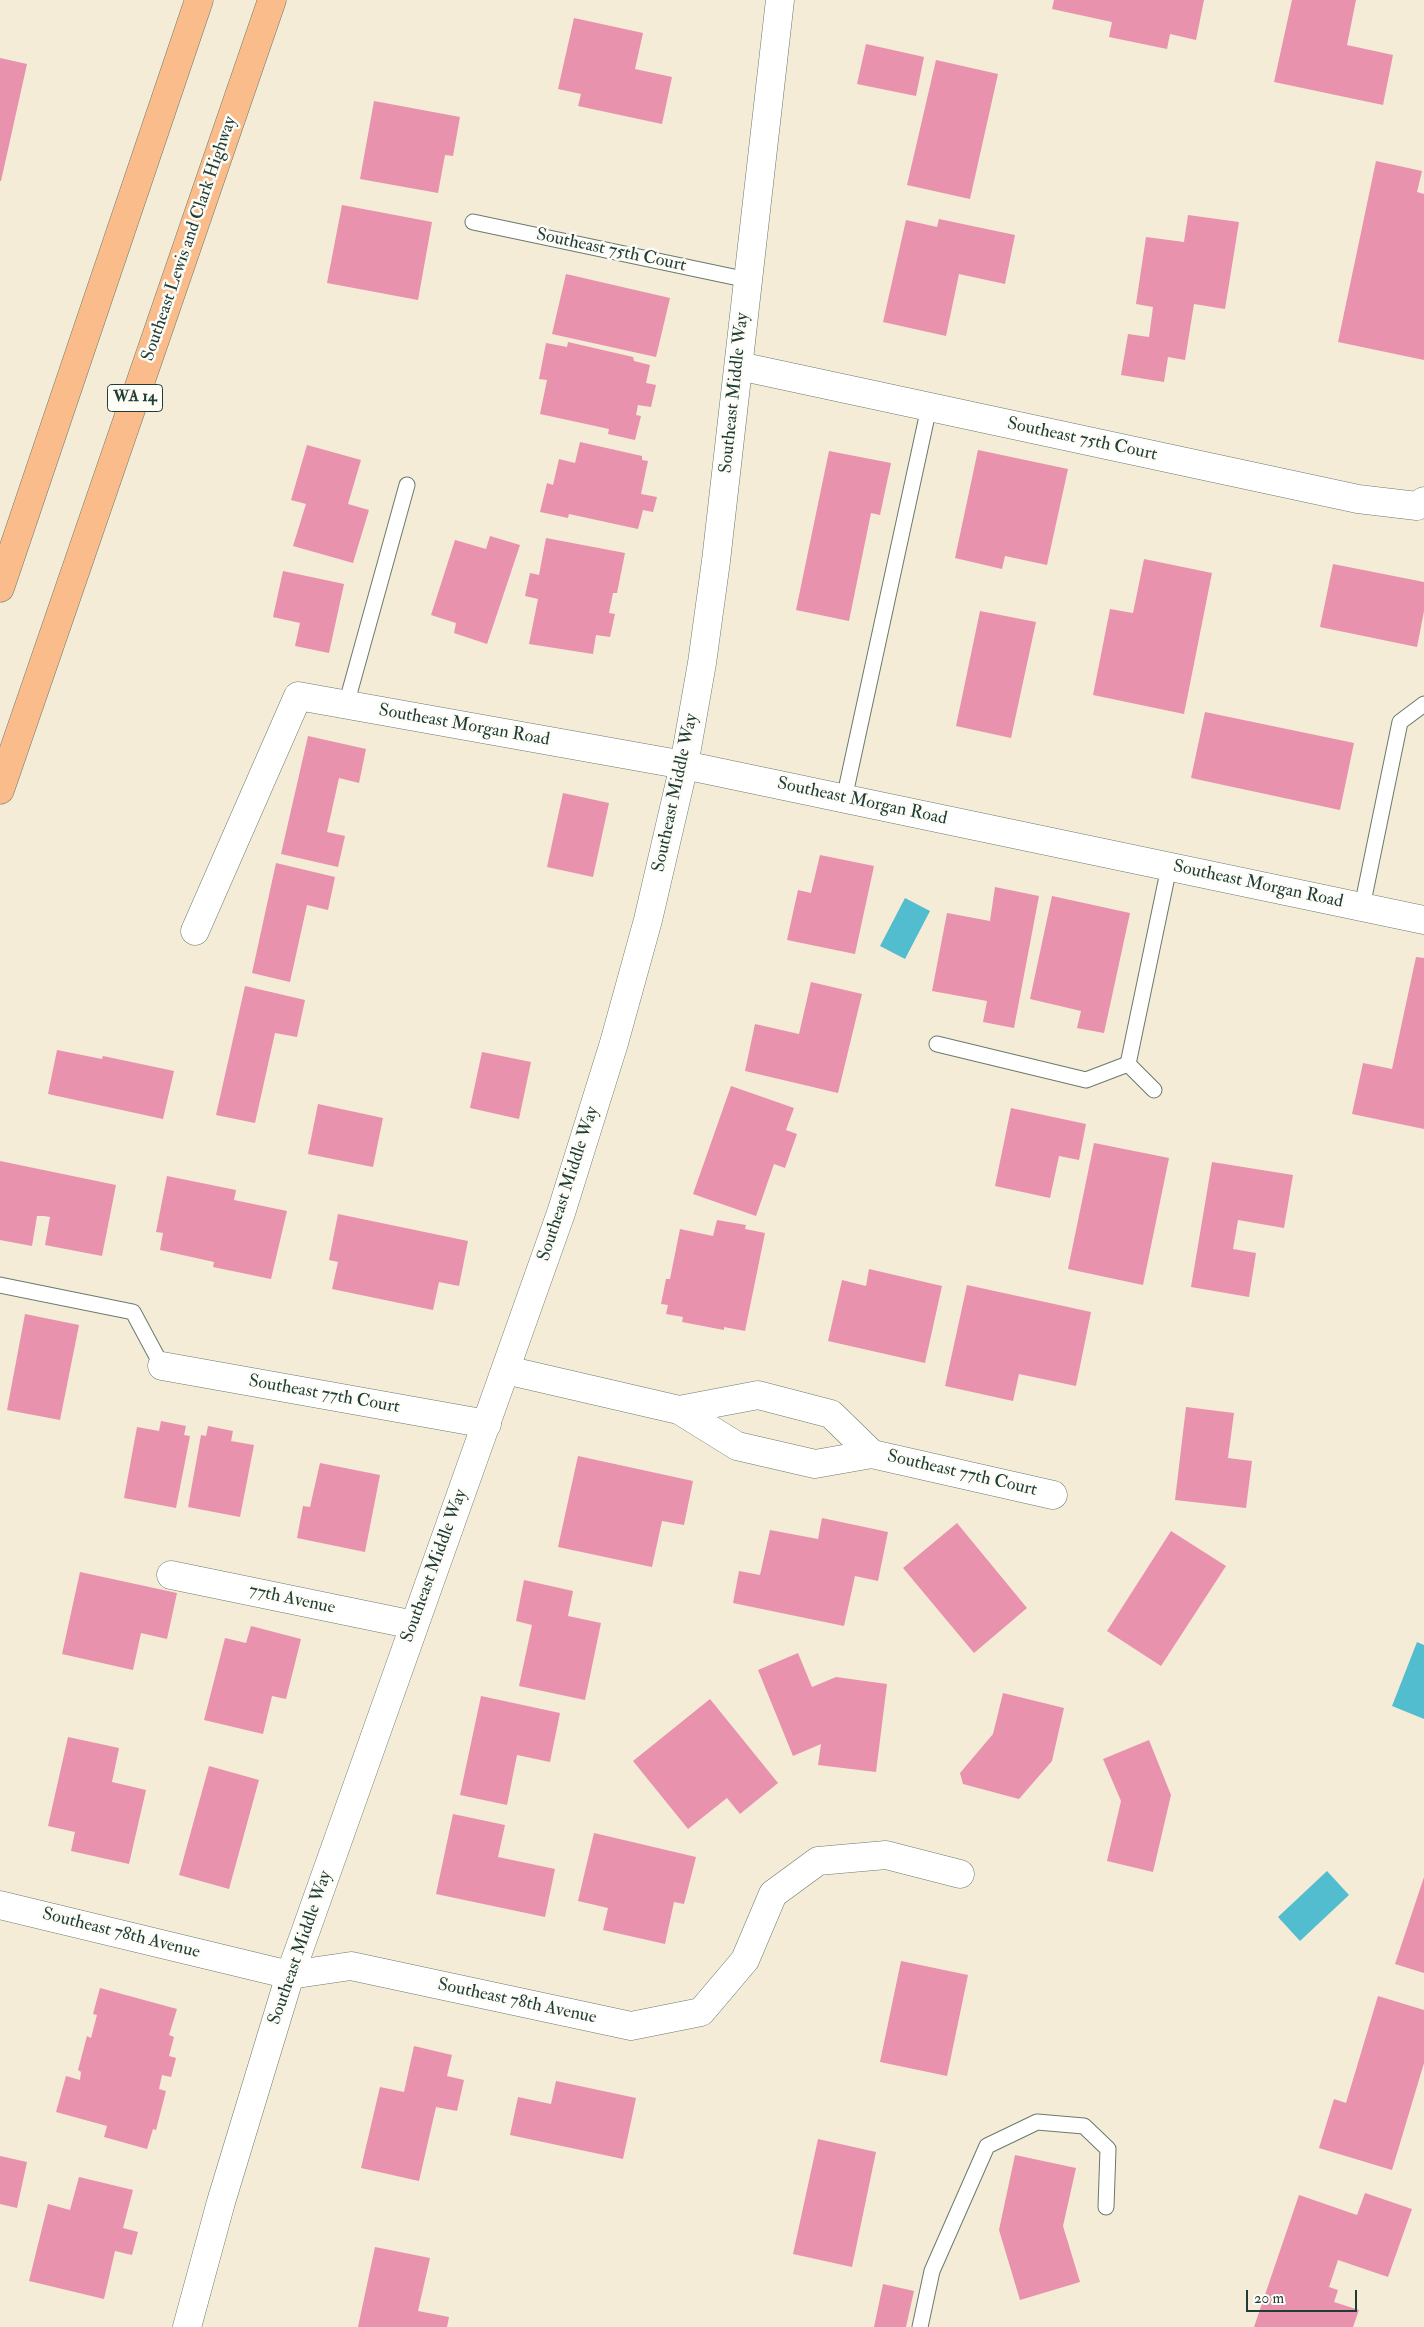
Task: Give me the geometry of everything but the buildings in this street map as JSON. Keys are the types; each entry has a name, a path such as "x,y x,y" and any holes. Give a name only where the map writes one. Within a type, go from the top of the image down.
{"highway":[{"path":"0,588 199,0"},
{"name":"Southeast Lewis and Clark Highway","path":"0,790 272,0"}],"street":[{"name":"Southeast Middle Way","path":"187,2327 221,2202 290,1975 558,1221 614,1043 648,920 684,765 711,598 780,0"},
{"name":"Southeast 75th Court","path":"739,366 1358,499 1417,506 1424,501"},
{"name":"Southeast Morgan Road","path":"195,931 298,696 684,765 1424,920"},
{"name":"Southeast 77th Court","path":"162,1366 487,1424"},
{"name":"Southeast 77th Court","path":"506,1370 679,1410 738,1446 815,1464 872,1454 1053,1495"},
{"name":"Southeast 77th Court","path":"679,1410 758,1395 831,1414 872,1454"},
{"name":"77th Avenue","path":"171,1575 414,1626"},
{"name":"Southeast 78th Avenue","path":"0,1905 290,1975 351,1966 631,2026 702,2012 745,1960 773,1894 818,1861 886,1855 960,1874"}],"lane":[{"name":"Southeast 75th Court","path":"473,222 748,280"},
{"path":"844,799 929,407"},
{"path":"346,705 407,485"},
{"path":"1362,907 1400,722 1424,704"},
{"path":"1128,1064 1170,867"},
{"path":"938,1044 1086,1080 1128,1064"},
{"path":"1128,1064 1154,1090"},
{"path":"0,1285 133,1312 162,1366"},
{"path":"920,2327 932,2271 987,2146 1037,2122 1084,2126 1108,2148 1106,2207"}],"water":[{"path":"905,898 930,911 905,959 880,946"},
{"path":"1417,1642 1424,1645 1424,1719 1392,1706"},
{"path":"1327,1871 1349,1895 1300,1941 1278,1917"}]}
